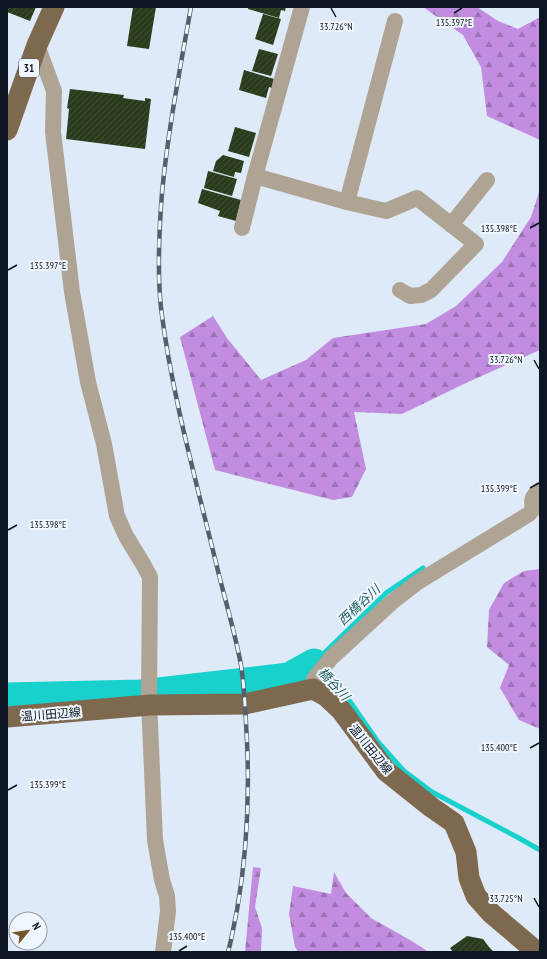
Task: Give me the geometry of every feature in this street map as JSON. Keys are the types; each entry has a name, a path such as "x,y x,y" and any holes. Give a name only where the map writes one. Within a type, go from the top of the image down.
{"main road":[{"name":"31","path":"7,130 37,44 54,7"},
{"name":"温川田辺線","path":"7,717 150,703 245,704 313,684 341,710 386,771 431,807 454,823 466,852 469,878 476,896 490,913 537,952"}],"street":[{"path":"242,228 302,7"},
{"path":"347,202 395,21"},
{"path":"37,44 54,91 53,132 72,292 88,382 104,444 117,516 126,536 150,576 149,674 155,840 162,880 167,896 168,911 163,952"},
{"path":"255,176 347,202 386,211 417,198 476,244 431,290 421,295 410,296 400,290"},
{"path":"451,225 487,180"},
{"path":"313,684 331,658 381,612 418,582 530,514 533,509 531,501 534,495 540,490"}],"green space":[{"path":"423,7 477,7 498,21 518,29 540,17 540,140 487,116 481,67 463,35"},
{"path":"540,189 540,350 468,382 402,414 354,412 366,469 352,497 333,500 215,470 180,337 213,316 227,338 261,380 306,360 333,338 426,324 456,306 502,262 531,217"},
{"path":"540,569 540,729 519,720 500,688 509,665 487,647 489,610 504,583 524,571"},
{"path":"253,867 261,868 255,907 262,928 261,952 245,952"},
{"path":"334,872 346,893 371,918 429,952 298,952 295,947 289,914 293,886 331,894"}],"building":[{"path":"7,7 36,7 30,21 7,12"},
{"path":"133,7 156,7 149,49 127,46"},
{"path":"248,7 286,7 285,11 281,10 279,18 248,9"},
{"path":"263,14 281,19 273,45 255,39"},
{"path":"259,49 278,54 271,76 252,71"},
{"path":"244,70 274,79 272,88 269,87 266,98 239,90"},
{"path":"70,89 124,95 123,98 145,101 145,98 151,99 145,149 66,139 69,109 67,108"},
{"path":"235,127 256,133 249,157 228,151"},
{"path":"223,155 244,161 241,173 235,172 234,177 213,171 216,161"},
{"path":"208,171 237,179 232,196 204,188"},
{"path":"202,189 241,200 236,221 218,216 220,211 198,203"},
{"path":"467,936 483,939 494,952 453,952 450,948"}],"waterway":[{"name":"橋谷川","path":"423,568 386,593 314,663 342,690 378,742 404,771 432,792 540,850"},
{"name":"橋谷川","path":"7,697 141,694 289,677 314,663"}],"railway":[{"path":"191,7 175,100 162,193 159,279 161,308 178,407 236,641 243,679 248,770 246,840 241,887 228,952"}],"water label":[{"name":"西橋谷川","path":"359,605"}]}
